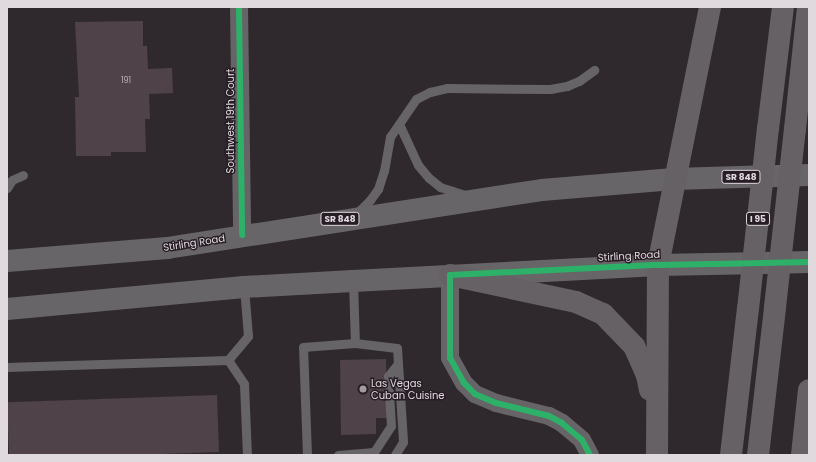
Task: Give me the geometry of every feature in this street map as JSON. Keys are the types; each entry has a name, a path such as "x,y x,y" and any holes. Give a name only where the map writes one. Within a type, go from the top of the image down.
{"highway":[{"path":"657,455 658,265 674,179 710,7"},
{"name":"I 95","path":"732,455 783,7"},
{"path":"758,455 808,7"},
{"path":"450,275 576,302 603,314 634,346 647,375 657,423"},
{"path":"802,455 809,390"}],"main road":[{"name":"Stirling Road","path":"7,261 167,248 242,235 542,190 674,179 809,175"},
{"name":"Stirling Road","path":"7,309 244,287 658,265 809,262"}],"street":[{"name":"Southwest 19th Court","path":"239,7 242,235"},
{"path":"450,275 450,358 464,383 475,394 496,403 549,416 562,423 582,440 590,455"}],"lane":[{"path":"352,218 370,200 378,189 384,171 390,137 406,110 416,100 430,92 447,88 550,89 579,81 594,70"},
{"path":"399,124 418,165 429,178 440,186 478,199"},
{"path":"7,188 12,180 23,176"},
{"path":"353,281 355,343"},
{"path":"7,367 228,360 248,336 244,287"},
{"path":"307,455 303,347 355,343 396,348 403,442 395,455"},
{"path":"228,360 244,384 247,455"},
{"path":"338,455 374,452 391,426 388,376 398,364"}],"building":[{"path":"143,21 143,46 147,46 148,69 172,68 173,93 149,94 150,119 145,119 146,152 111,152 111,156 76,156 75,97 79,97 75,22"},
{"name":"Las Vegas Cuban Cuisine","path":"386,359 387,418 376,418 376,434 341,435 340,360"},
{"path":"217,395 219,452 132,455 9,455 7,402"}],"cycle path":[{"path":"239,7 242,235"},
{"path":"590,455 582,440 562,423 549,416 496,403 475,394 464,383 450,358 450,275 658,265 809,262"}],"place":[{"name":"Las Vegas Cuban Cuisine","path":"363,389"}]}
